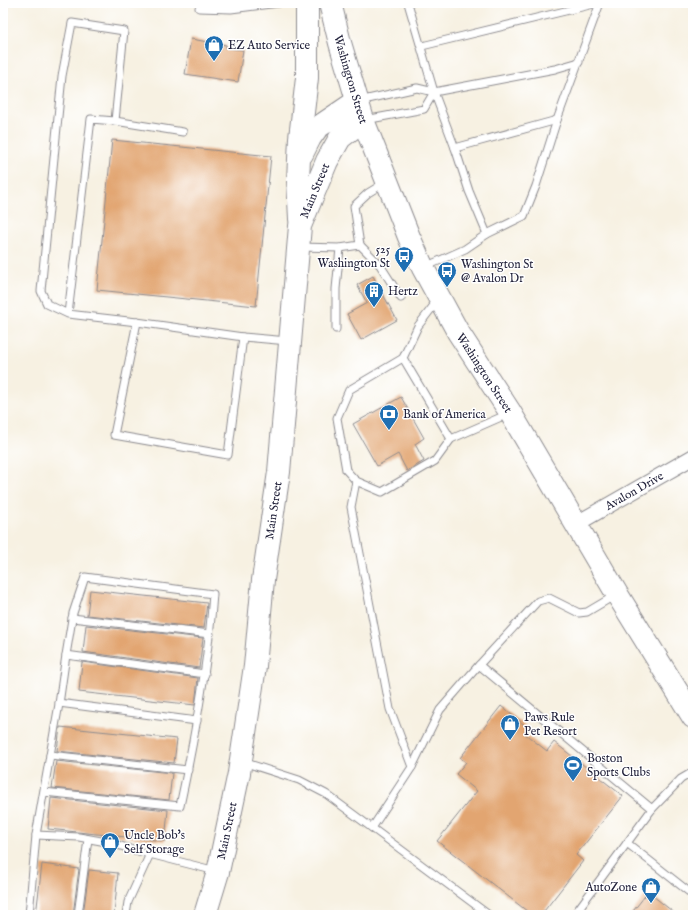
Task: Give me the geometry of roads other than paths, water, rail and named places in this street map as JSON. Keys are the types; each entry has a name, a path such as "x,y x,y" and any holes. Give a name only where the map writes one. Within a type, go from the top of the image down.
{"main road":[{"path":"299,236 298,180 300,138 307,78 307,3"},
{"name":"Washington Street","path":"330,3 360,111 409,237 423,268 458,332 510,412 617,594 692,715"},
{"path":"299,160 317,128 360,111"},
{"name":"Main Street","path":"205,915 218,872 240,761 255,666 263,580 279,472 299,236 327,161 336,144 360,111"}],"street":[{"name":"Avalon Drive","path":"576,524 693,458"}],"lane":[{"path":"199,8 231,9 279,3"},
{"path":"408,3 422,46 434,92 469,191 487,234"},
{"path":"422,46 599,3"},
{"path":"423,268 465,249 487,234 524,216 536,186 557,120 599,3"},
{"path":"115,121 124,31 72,23 62,76 41,291 47,304 68,314 243,337 290,341"},
{"path":"360,111 417,88 434,92 555,69 579,62"},
{"path":"360,111 424,109 434,92"},
{"path":"68,314 91,119 115,121 183,132"},
{"path":"455,148 557,120"},
{"path":"387,181 368,193 354,206 360,245 380,265 401,298"},
{"path":"299,236 340,248 360,245"},
{"path":"336,329 336,289 340,248"},
{"path":"439,298 418,326 403,358 348,390 337,418 346,470 356,481 382,492 435,461 450,440 510,412"},
{"path":"137,322 114,435 228,455 243,337"},
{"path":"403,358 450,440"},
{"path":"356,481 351,507 390,709 412,767"},
{"path":"29,915 36,835 72,618 85,577 213,594 205,674 180,806 44,792"},
{"path":"372,828 412,767 440,710 538,601 549,598 579,613 587,612 617,594"},
{"path":"72,618 210,634"},
{"path":"66,655 205,674"},
{"path":"479,665 652,809"},
{"path":"59,703 197,721"},
{"path":"50,755 188,770"},
{"path":"240,761 299,780 326,794 489,915"},
{"path":"574,915 652,809 681,779 693,772"},
{"path":"36,835 79,837 112,843 218,872"},
{"path":"78,915 88,839"},
{"path":"627,844 693,895"},
{"path":"126,915 128,902 150,854"}],"place":[{"name":"EZ Auto Service","path":"214,62"},
{"name":"525 Washington St","path":"404,273"},
{"name":"Washington St @ Avalon Dr","path":"447,288"},
{"name":"Hertz","path":"374,308"},
{"name":"Bank of America","path":"389,431"},
{"name":"Paws Rule Pet Resort","path":"510,741"},
{"name":"Boston Sports Clubs","path":"573,782"},
{"name":"Uncle Bob's Self Storage","path":"110,859"},
{"name":"AutoZone","path":"651,904"}]}
